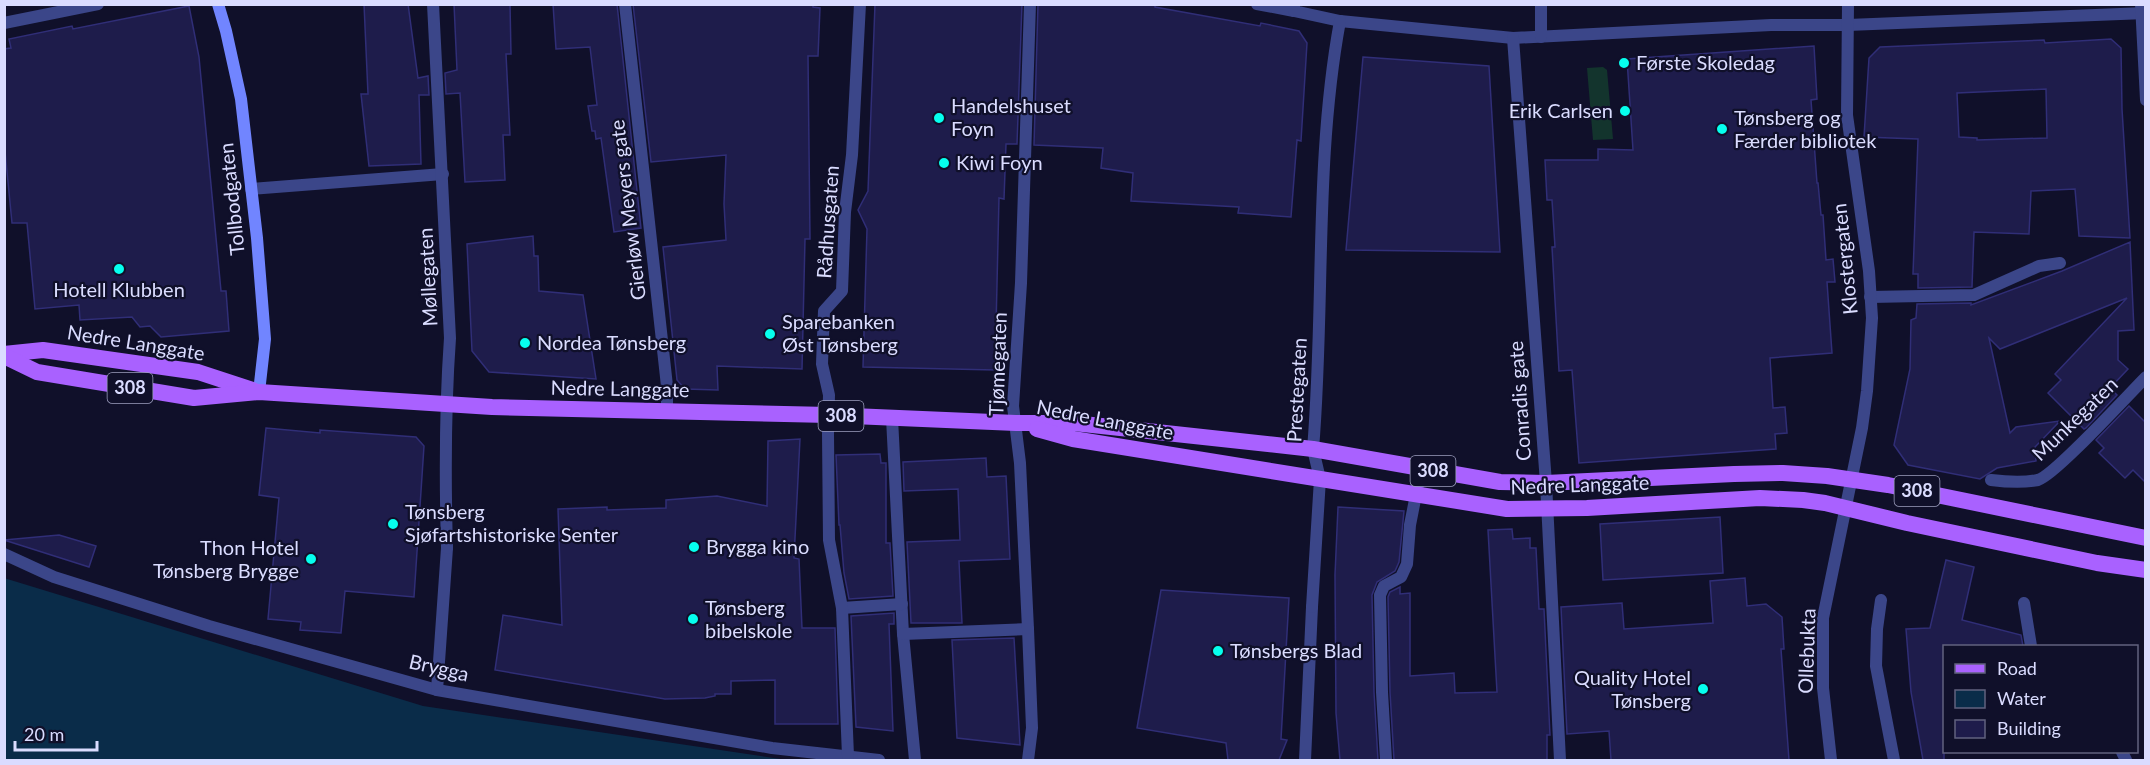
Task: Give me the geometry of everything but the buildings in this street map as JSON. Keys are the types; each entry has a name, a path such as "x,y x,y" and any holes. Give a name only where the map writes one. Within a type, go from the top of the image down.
{"main road":[{"name":"Tollbodgaten","path":"218,4 241,99 251,189 265,339 260,392"},
{"name":"Nedre Langgate","path":"4,355 43,350 198,372 260,392"},
{"name":"Nedre Langgate","path":"4,355 37,372 194,398 260,392 447,405 1074,423 1313,449 1500,483 1783,473 1827,476 1888,485 2145,538"},
{"name":"Nedre Langgate","path":"1016,423 1073,439 1507,509 1760,498 1803,500 2086,561 2145,570"}],"street":[{"path":"4,23 98,4"},
{"name":"Møllegaten","path":"433,4 450,338 445,499 447,548 437,690"},
{"name":"Gierløw Meyers gate","path":"625,4 655,267 667,386 667,411"},
{"name":"Rådhusgaten","path":"848,756 842,608 829,540 829,395 822,364 824,311 842,291 845,212 852,155 860,4"},
{"name":"Tjømegaten","path":"1028,760 1032,728 1028,629 1020,463 1013,406 1021,283 1030,4"},
{"path":"1257,4 1294,8 1340,21 1513,38 1772,25 1848,25 2143,10 2145,100"},
{"path":"1541,4 1541,37"},
{"name":"Klostergaten","path":"1847,508 1867,391 1872,318 1869,271 1847,116 1848,4"},
{"name":"Prestegaten","path":"1305,760 1320,478 1313,449 1322,265 1324,150 1335,46 1340,21"},
{"name":"Conradis gate","path":"1513,38 1546,483 1560,760"},
{"path":"251,189 443,174"},
{"path":"1870,297 1974,295 2039,266 2060,263"},
{"name":"Munkegaten","path":"1992,480 2011,482 2040,479 2061,463 2145,377"},
{"path":"892,418 903,634 915,760"},
{"path":"1386,760 1380,595 1384,586 1401,577 1407,564 1415,495 1421,469"},
{"name":"Ollebukta","path":"1831,760 1823,688 1823,618 1847,508"},
{"name":"Brygga","path":"4,554 54,577 209,626 437,690 772,748 879,760"},
{"path":"1881,600 1876,666 1894,760"},
{"path":"2024,603 2031,645"},
{"path":"842,608 902,604"},
{"path":"903,634 1028,629"}],"green space":[{"path":"1603,67 1607,70 1613,139 1593,140 1587,68"}],"water":[{"path":"4,578 423,706 787,760 5,760"}],"place":[{"name":"Første Skoledag","path":"1624,63"},
{"name":"Erik Carlsen","path":"1625,111"},
{"name":"Handelshuset Foyn","path":"939,118"},
{"name":"Tønsberg og Færder bibliotek","path":"1722,129"},
{"name":"Kiwi Foyn","path":"944,163"},
{"name":"Hotell Klubben","path":"119,269"},
{"name":"Sparebanken Øst Tønsberg","path":"770,334"},
{"name":"Nordea Tønsberg","path":"525,343"},
{"name":"Tønsberg Sjøfartshistoriske Senter","path":"393,524"},
{"name":"Brygga kino","path":"694,547"},
{"name":"Thon Hotel Tønsberg Brygge","path":"311,559"},
{"name":"Tønsberg bibelskole","path":"693,619"},
{"name":"Tønsbergs Blad","path":"1218,651"},
{"name":"Quality Hotel Tønsberg","path":"1703,689"}]}
